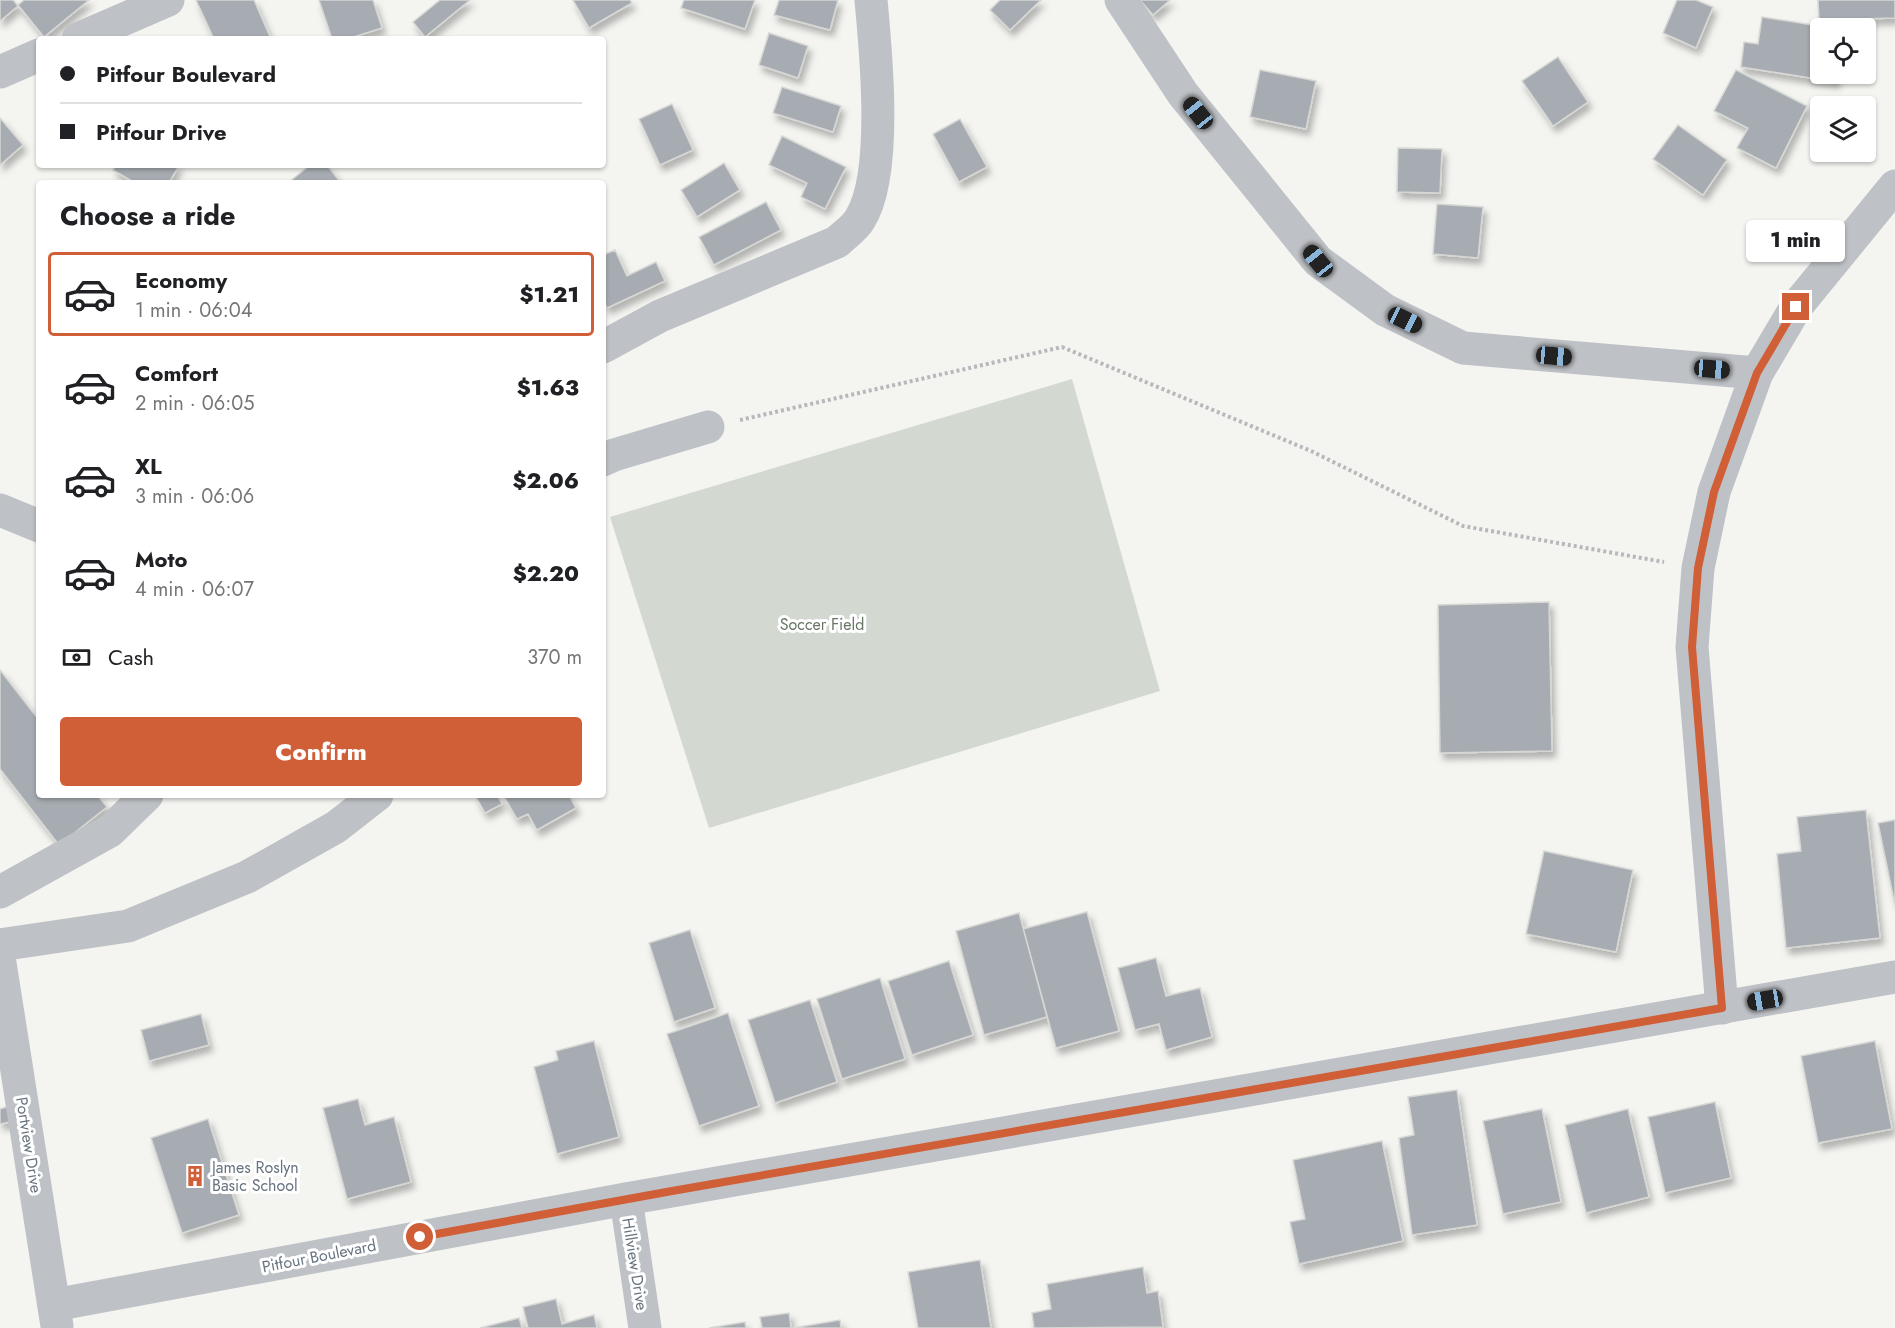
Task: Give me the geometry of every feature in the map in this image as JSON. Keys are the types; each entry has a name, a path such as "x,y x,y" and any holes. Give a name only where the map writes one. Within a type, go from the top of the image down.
{"street":[{"path":"85,36 168,0"},
{"path":"606,345 660,316 837,242 860,220 872,193 877,132 877,66 871,0"},
{"path":"1121,0 1183,94 1318,261 1385,310 1463,348 1757,373"},
{"path":"0,72 36,57"},
{"path":"1722,1008 1692,647 1698,568 1714,492 1757,373 1796,307 1895,186"},
{"path":"606,459 708,427"},
{"path":"0,510 36,525"},
{"path":"0,892 110,831 144,798"},
{"path":"0,945 128,926 247,877 336,827 373,798"},
{"name":"Portview Drive","path":"0,963 56,1317"},
{"name":"Pitfour Boulevard","path":"56,1317 626,1199 1895,977"},
{"name":"Hillview Drive","path":"626,1199 645,1328"}],"path":[{"path":"708,427 1062,347 1311,452 1463,526 1698,568"}],"green space":[{"name":"Soccer Field","path":"1072,379 1160,691 709,828 610,517"}],"building":[{"path":"0,0 13,0 18,6 0,21"},
{"path":"24,0 89,0 45,36 18,5"},
{"path":"196,0 254,0 270,36 213,36"},
{"path":"319,0 373,0 382,28 357,36 331,36"},
{"path":"440,0 470,0 426,36 413,22"},
{"path":"573,0 630,0 632,3 589,28"},
{"path":"684,0 755,0 745,29 681,8"},
{"path":"779,0 838,0 830,30 774,15"},
{"path":"1000,0 1041,0 1010,30 990,10"},
{"path":"1140,0 1170,0 1153,15"},
{"path":"1677,0 1696,0 1713,7 1696,48 1663,33"},
{"path":"1818,0 1895,0 1895,18 1819,18"},
{"path":"1762,17 1810,25 1810,78 1741,67 1744,42 1758,44"},
{"path":"769,33 808,46 798,78 759,65"},
{"path":"1558,57 1588,102 1553,126 1522,81"},
{"path":"1260,70 1316,81 1306,129 1250,117"},
{"path":"1736,70 1807,106 1776,168 1737,148 1748,128 1714,111"},
{"path":"782,87 841,106 833,132 773,113"},
{"path":"672,104 693,150 660,165 639,119"},
{"path":"0,118 23,145 0,165"},
{"path":"960,119 987,167 959,182 933,134"},
{"path":"1678,125 1727,160 1703,195 1653,159"},
{"path":"782,136 846,167 825,209 801,197 807,183 769,165"},
{"path":"1398,148 1442,149 1440,193 1397,192"},
{"path":"724,163 740,190 697,217 681,190"},
{"path":"114,168 177,168 171,180 130,180 113,170"},
{"path":"306,168 329,168 339,180 292,180"},
{"path":"766,202 781,230 714,265 699,237"},
{"path":"1437,204 1483,207 1478,258 1433,254"},
{"path":"615,250 627,276 656,262 665,281 607,308 606,254"},
{"path":"1549,602 1552,751 1440,753 1438,605"},
{"path":"0,670 36,716 36,798 100,798 107,807 59,845 0,769"},
{"path":"477,798 499,798 502,804 485,813"},
{"path":"505,798 571,798 576,808 537,830 528,814 517,819"},
{"path":"1866,810 1880,938 1786,948 1777,854 1801,851 1797,817"},
{"path":"1895,820 1895,905 1878,823"},
{"path":"1544,851 1633,870 1616,952 1526,934"},
{"path":"1087,912 1119,1031 1056,1048 1023,929"},
{"path":"1019,913 1047,1017 984,1035 956,931"},
{"path":"690,930 715,1008 674,1022 649,943"},
{"path":"1156,958 1166,996 1200,988 1212,1037 1166,1050 1159,1024 1135,1030 1118,968"},
{"path":"949,961 973,1035 912,1055 888,981"},
{"path":"880,978 905,1059 842,1079 817,999"},
{"path":"810,1000 837,1082 775,1103 748,1020"},
{"path":"728,1013 759,1106 699,1126 667,1034"},
{"path":"201,1014 209,1045 149,1061 141,1030"},
{"path":"594,1041 619,1137 557,1154 534,1067 558,1060 556,1051"},
{"path":"1875,1041 1892,1129 1818,1143 1801,1056"},
{"path":"1457,1090 1477,1225 1412,1235 1399,1138 1414,1135 1408,1097"},
{"path":"358,1099 365,1125 394,1117 411,1182 347,1199 323,1108"},
{"path":"1715,1102 1731,1178 1665,1193 1648,1117"},
{"path":"10,1106 14,1121 0,1124 0,1109"},
{"path":"1542,1109 1561,1202 1503,1214 1483,1121"},
{"path":"1628,1109 1649,1197 1586,1213 1565,1125"},
{"name":"James Roslyn Basic School","path":"208,1119 239,1215 182,1233 151,1138"},
{"path":"1382,1141 1403,1241 1299,1264 1290,1222 1305,1219 1293,1160"},
{"path":"980,1260 991,1328 918,1328 908,1272"},
{"path":"1143,1267 1147,1293 1158,1291 1163,1327 1034,1328 1032,1313 1051,1309 1047,1284"},
{"path":"556,1299 562,1324 594,1315 597,1328 528,1328 523,1307"},
{"path":"789,1313 791,1328 762,1328 760,1317"},
{"path":"519,1318 522,1328 480,1328"},
{"path":"840,1320 841,1328 793,1328"},
{"path":"745,1322 746,1328 709,1328"}],"place":[{"name":"James Roslyn Basic School","path":"195,1176"}],"route":[{"path":"420,1237 1722,1008 1692,647 1698,568 1714,492 1757,373 1796,307"}]}
